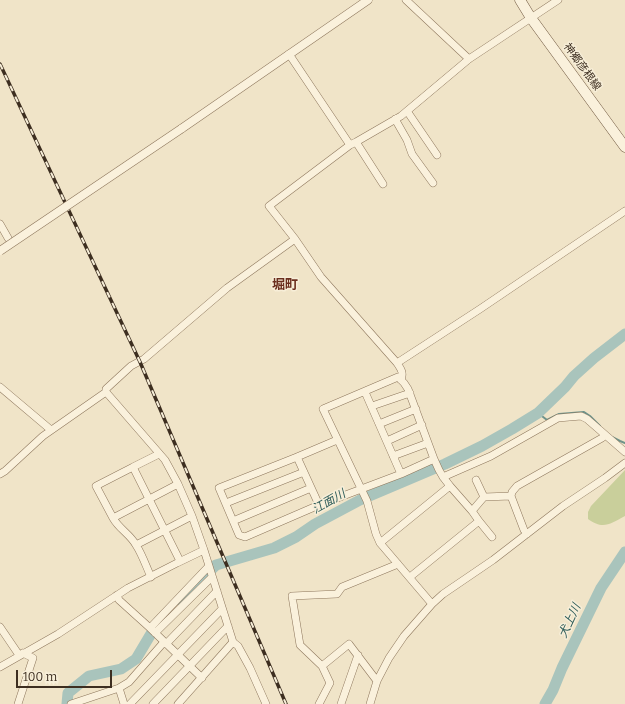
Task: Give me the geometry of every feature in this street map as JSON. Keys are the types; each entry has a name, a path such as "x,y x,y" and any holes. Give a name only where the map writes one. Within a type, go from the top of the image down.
{"main road":[{"name":"神郷彦根線","path":"520,0 531,18 625,147"}],"street":[{"path":"0,251 181,129 368,0"},
{"path":"406,0 469,60"},
{"path":"401,380 403,376 402,370 397,363 321,277 270,206 353,144 395,119 469,60 558,0"},
{"path":"289,54 383,184"},
{"path":"407,110 437,155"},
{"path":"395,119 407,140 412,154 433,183"},
{"path":"397,363 625,211"},
{"path":"0,224 8,238"},
{"path":"0,474 51,430 106,392 106,389 131,366 144,359 227,288 294,239"},
{"path":"432,604 380,543 367,502 323,408 365,392 398,377 410,393 438,468 450,486 492,537"},
{"path":"0,387 51,430"},
{"path":"106,392 165,460 178,484 192,516 204,550 233,642 238,646 250,668 266,704"},
{"path":"365,392 401,474"},
{"path":"372,406 410,393"},
{"path":"379,424 416,409"},
{"path":"337,440 219,488 239,535 245,537 319,505 362,492 401,474 438,468 491,456 558,418 581,416 587,419 625,452"},
{"path":"387,441 422,425"},
{"path":"527,534 524,530 511,496 512,492 517,486 605,435"},
{"path":"393,456 428,443"},
{"path":"151,577 136,545 127,533 117,525 96,486 159,454"},
{"path":"297,457 319,505"},
{"path":"370,704 377,681 389,658 404,636 432,604 443,594 493,560 563,506 625,464"},
{"path":"133,467 180,561"},
{"path":"226,503 304,472"},
{"path":"476,480 484,497"},
{"path":"113,518 178,484"},
{"path":"380,543 450,486"},
{"path":"234,522 311,488"},
{"path":"472,511 484,497 511,496"},
{"path":"136,545 192,516"},
{"path":"410,577 479,521"},
{"path":"1,665 58,634 128,588 204,550"},
{"path":"320,704 330,683 322,666 300,645 292,596 337,594 342,587 398,564"},
{"path":"153,630 209,566"},
{"path":"153,630 212,577"},
{"path":"71,704 119,688 129,682 165,643 217,591"},
{"path":"116,595 119,600 153,630 202,678"},
{"path":"130,704 222,608"},
{"path":"153,704 228,626"},
{"path":"0,627 21,654 33,658 18,704"},
{"path":"178,704 233,642"},
{"path":"322,666 350,644 377,681"},
{"path":"342,704 358,655"},
{"path":"119,688 124,704"}],"green space":[{"path":"625,470 625,516 606,525 598,524 588,519 588,512 591,506"}],"waterway":[{"name":"江面川","path":"180,600 216,565 274,548 360,500 445,464 512,429 538,413 565,387 574,376 625,334"},
{"path":"538,413 547,420 559,414 584,412 600,426"},
{"path":"612,437 625,443"},
{"name":"犬上川","path":"545,704 601,588 625,552"},
{"name":"江面川","path":"67,704 68,693 89,676 121,669 136,659 158,622"}],"railway":[{"path":"0,64 140,362 286,704"}],"district":[{"name":"堀町","path":"285,285"}]}
